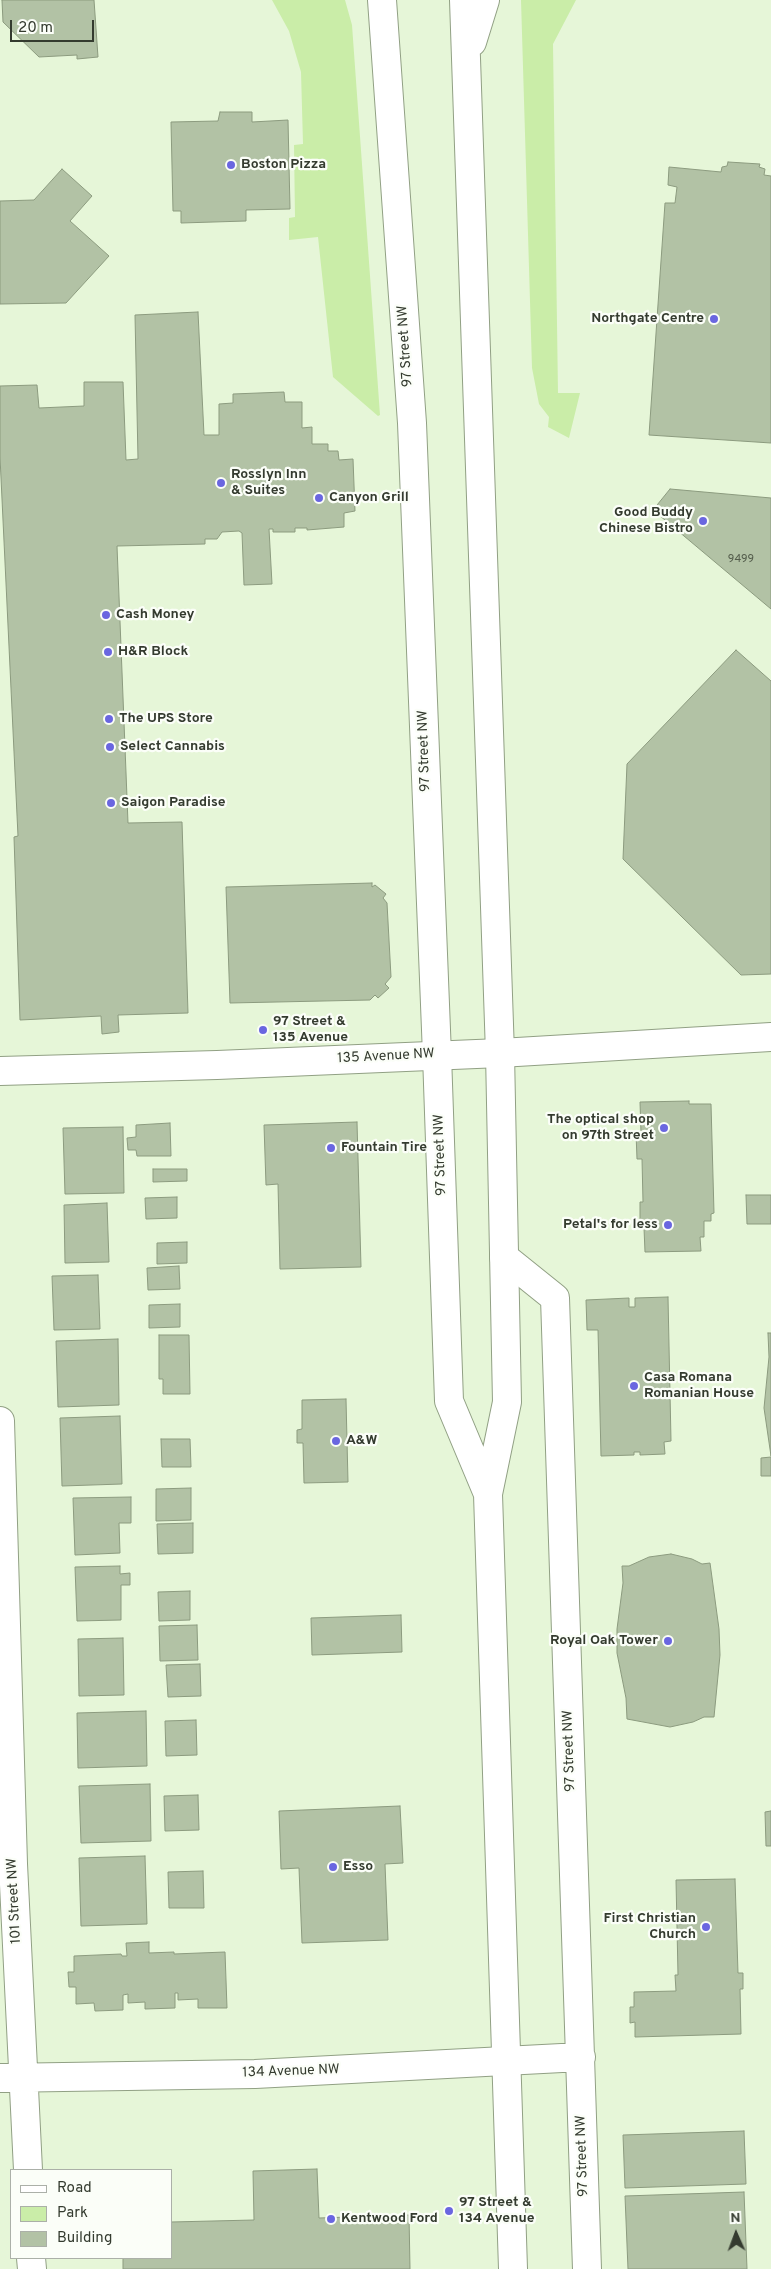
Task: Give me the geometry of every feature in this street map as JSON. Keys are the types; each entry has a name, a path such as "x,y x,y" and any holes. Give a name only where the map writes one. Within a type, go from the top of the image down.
{"main road":[{"path":"369,0 387,73"},
{"name":"97 Street NW","path":"382,0 412,423 437,1055 448,1401 488,1494"},
{"name":"97 Street NW","path":"464,0 500,1052 507,1402 488,1494 513,2269"},
{"path":"466,63 485,0"},
{"name":"135 Avenue NW","path":"0,1072 217,1065 771,1037"},
{"name":"97 Street NW","path":"504,1257 555,1298 581,2057 586,2269"},
{"name":"101 Street NW","path":"0,1421 13,1864 12,2077 28,2169"},
{"name":"134 Avenue NW","path":"12,2077 220,2075 581,2057"}],"green space":[{"path":"272,0 345,0 352,25 380,415 378,416 333,377 318,237 289,240 289,218 295,217 294,145 303,144 301,72 289,31"},
{"path":"521,0 576,0 553,44 558,393 580,393 569,438 548,427 549,417 539,404 532,368"}],"building":[{"path":"2,0 94,0 98,57 77,59 77,55 39,57 3,22"},
{"name":"Boston Pizza","path":"220,112 252,112 252,122 288,120 290,209 246,210 246,221 181,223 181,211 173,211 171,122 218,121"},
{"name":"Northgate Centre","path":"728,162 760,164 759,167 765,169 764,175 771,176 771,443 649,435 665,203 675,203 677,187 668,185 669,167 721,172 722,167 727,166"},
{"path":"62,169 92,196 70,221 109,256 66,303 0,304 0,201 34,200"},
{"path":"198,312 204,435 219,435 219,404 233,403 233,394 284,392 285,402 302,402 302,428 312,427 312,444 328,444 328,451 338,451 339,460 353,459 355,511 344,513 344,527 307,530 307,528 295,528 295,532 273,532 273,529 269,529 272,584 244,585 242,533 239,531 222,532 217,539 205,539 205,544 117,546 128,823 182,822 188,1013 118,1015 119,1032 102,1034 101,1016 20,1020 14,837 18,836 0,457 0,386 37,385 39,408 84,406 84,382 123,382 126,460 138,459 135,315"},
{"path":"670,489 771,498 771,609 653,510"},
{"path":"736,650 771,681 771,974 741,975 623,859 627,764"},
{"path":"372,883 372,887 375,885 386,894 383,898 387,903 391,977 385,984 389,988 378,998 375,995 370,1000 230,1003 226,887"},
{"path":"689,1101 689,1104 711,1104 714,1213 711,1214 711,1221 704,1221 704,1237 700,1237 701,1251 645,1252 644,1228 640,1228 640,1202 643,1202 642,1159 637,1159 636,1133 641,1133 640,1102"},
{"path":"357,1122 361,1267 280,1269 278,1184 266,1185 264,1125"},
{"path":"170,1123 171,1156 137,1156 136,1150 128,1150 127,1138 136,1137 136,1125"},
{"path":"123,1127 124,1193 65,1194 63,1128"},
{"path":"153,1169 187,1169 187,1181 153,1182"},
{"path":"746,1195 771,1195 771,1224 747,1224"},
{"path":"177,1197 177,1218 146,1219 145,1198"},
{"path":"107,1203 109,1262 65,1263 64,1205"},
{"path":"187,1242 187,1263 157,1264 157,1243"},
{"path":"179,1266 180,1289 148,1290 147,1268"},
{"path":"98,1275 100,1329 54,1330 52,1276"},
{"name":"Casa Romana Romanian House","path":"668,1297 671,1441 664,1442 665,1454 640,1455 640,1452 634,1452 634,1455 601,1456 598,1330 587,1330 586,1300 629,1298 629,1307 635,1307 635,1298"},
{"path":"180,1304 180,1327 149,1328 149,1305"},
{"path":"768,1333 771,1333 771,1456 764,1408 769,1357"},
{"path":"159,1335 189,1335 190,1394 163,1394 163,1379 159,1379"},
{"path":"118,1339 119,1405 58,1407 56,1341"},
{"path":"346,1399 348,1482 304,1483 303,1443 297,1443 297,1430 302,1429 302,1400"},
{"path":"120,1416 122,1484 62,1486 60,1418"},
{"path":"161,1439 190,1439 191,1467 162,1467"},
{"path":"771,1457 771,1476 761,1476 761,1458"},
{"path":"191,1488 191,1520 156,1521 156,1489"},
{"path":"131,1497 131,1523 119,1523 120,1553 75,1555 73,1498"},
{"path":"193,1523 193,1553 158,1554 157,1524"},
{"name":"Royal Oak Tower","path":"671,1554 692,1559 702,1564 710,1563 719,1629 720,1655 714,1717 704,1717 693,1722 670,1727 627,1719 626,1698 617,1653 617,1629 623,1583 622,1566 629,1566 649,1557"},
{"path":"120,1566 120,1574 130,1573 130,1585 121,1585 121,1620 77,1621 75,1567"},
{"path":"190,1591 190,1620 159,1621 158,1592"},
{"path":"401,1615 402,1652 312,1655 311,1618"},
{"path":"197,1625 198,1660 160,1661 159,1626"},
{"path":"123,1638 124,1695 79,1696 78,1639"},
{"path":"200,1664 201,1696 168,1697 166,1665"},
{"path":"146,1711 147,1766 78,1768 77,1713"},
{"path":"196,1720 197,1755 166,1756 165,1721"},
{"path":"150,1784 151,1841 81,1843 79,1786"},
{"path":"198,1795 199,1830 165,1831 164,1796"},
{"path":"400,1806 403,1863 385,1864 388,1940 302,1943 299,1868 281,1869 279,1811"},
{"path":"771,1811 771,1846 766,1846 765,1812"},
{"path":"145,1856 147,1924 81,1926 79,1858"},
{"path":"203,1871 204,1908 169,1908 168,1872"},
{"name":"First Christian Church","path":"735,1879 738,1973 743,1973 743,1989 740,1989 741,2034 635,2037 635,2022 630,2023 630,2007 634,2007 634,1992 676,1991 675,1975 678,1975 676,1880"},
{"path":"149,1942 149,1953 225,1952 227,2008 198,2008 198,1999 178,2000 178,1993 175,1993 175,2008 145,2009 145,2002 128,2003 128,1994 123,1995 123,2010 95,2011 94,2003 76,2004 76,1987 69,1987 68,1972 74,1972 74,1956 121,1954 122,1956 127,1956 126,1943"},
{"path":"744,2131 746,2184 625,2188 623,2135"},
{"name":"Kentwood Ford","path":"317,2169 319,2218 409,2215 410,2269 123,2269 123,2259 172,2259 172,2222 254,2220 253,2171"},
{"path":"744,2192 747,2269 628,2269 625,2196"}],"place":[{"name":"Boston Pizza","path":"231,165"},
{"name":"Northgate Centre","path":"714,319"},
{"name":"Rosslyn Inn & Suites","path":"221,483"},
{"name":"Canyon Grill","path":"319,498"},
{"name":"Good Buddy Chinese Bistro","path":"703,521"},
{"name":"Cash Money","path":"106,615"},
{"name":"H&R Block","path":"108,652"},
{"name":"The UPS Store","path":"109,719"},
{"name":"Select Cannabis","path":"110,747"},
{"name":"Saigon Paradise","path":"111,803"},
{"name":"97 Street & 135 Avenue","path":"263,1030"},
{"name":"The optical shop on 97th Street","path":"664,1128"},
{"name":"Fountain Tire","path":"331,1148"},
{"name":"Petal's for less","path":"668,1225"},
{"name":"Casa Romana Romanian House","path":"634,1386"},
{"name":"A&W","path":"336,1441"},
{"name":"Royal Oak Tower","path":"668,1641"},
{"name":"Esso","path":"333,1867"},
{"name":"First Christian Church","path":"706,1927"},
{"name":"97 Street & 134 Avenue","path":"449,2211"},
{"name":"Kentwood Ford","path":"331,2219"}]}
